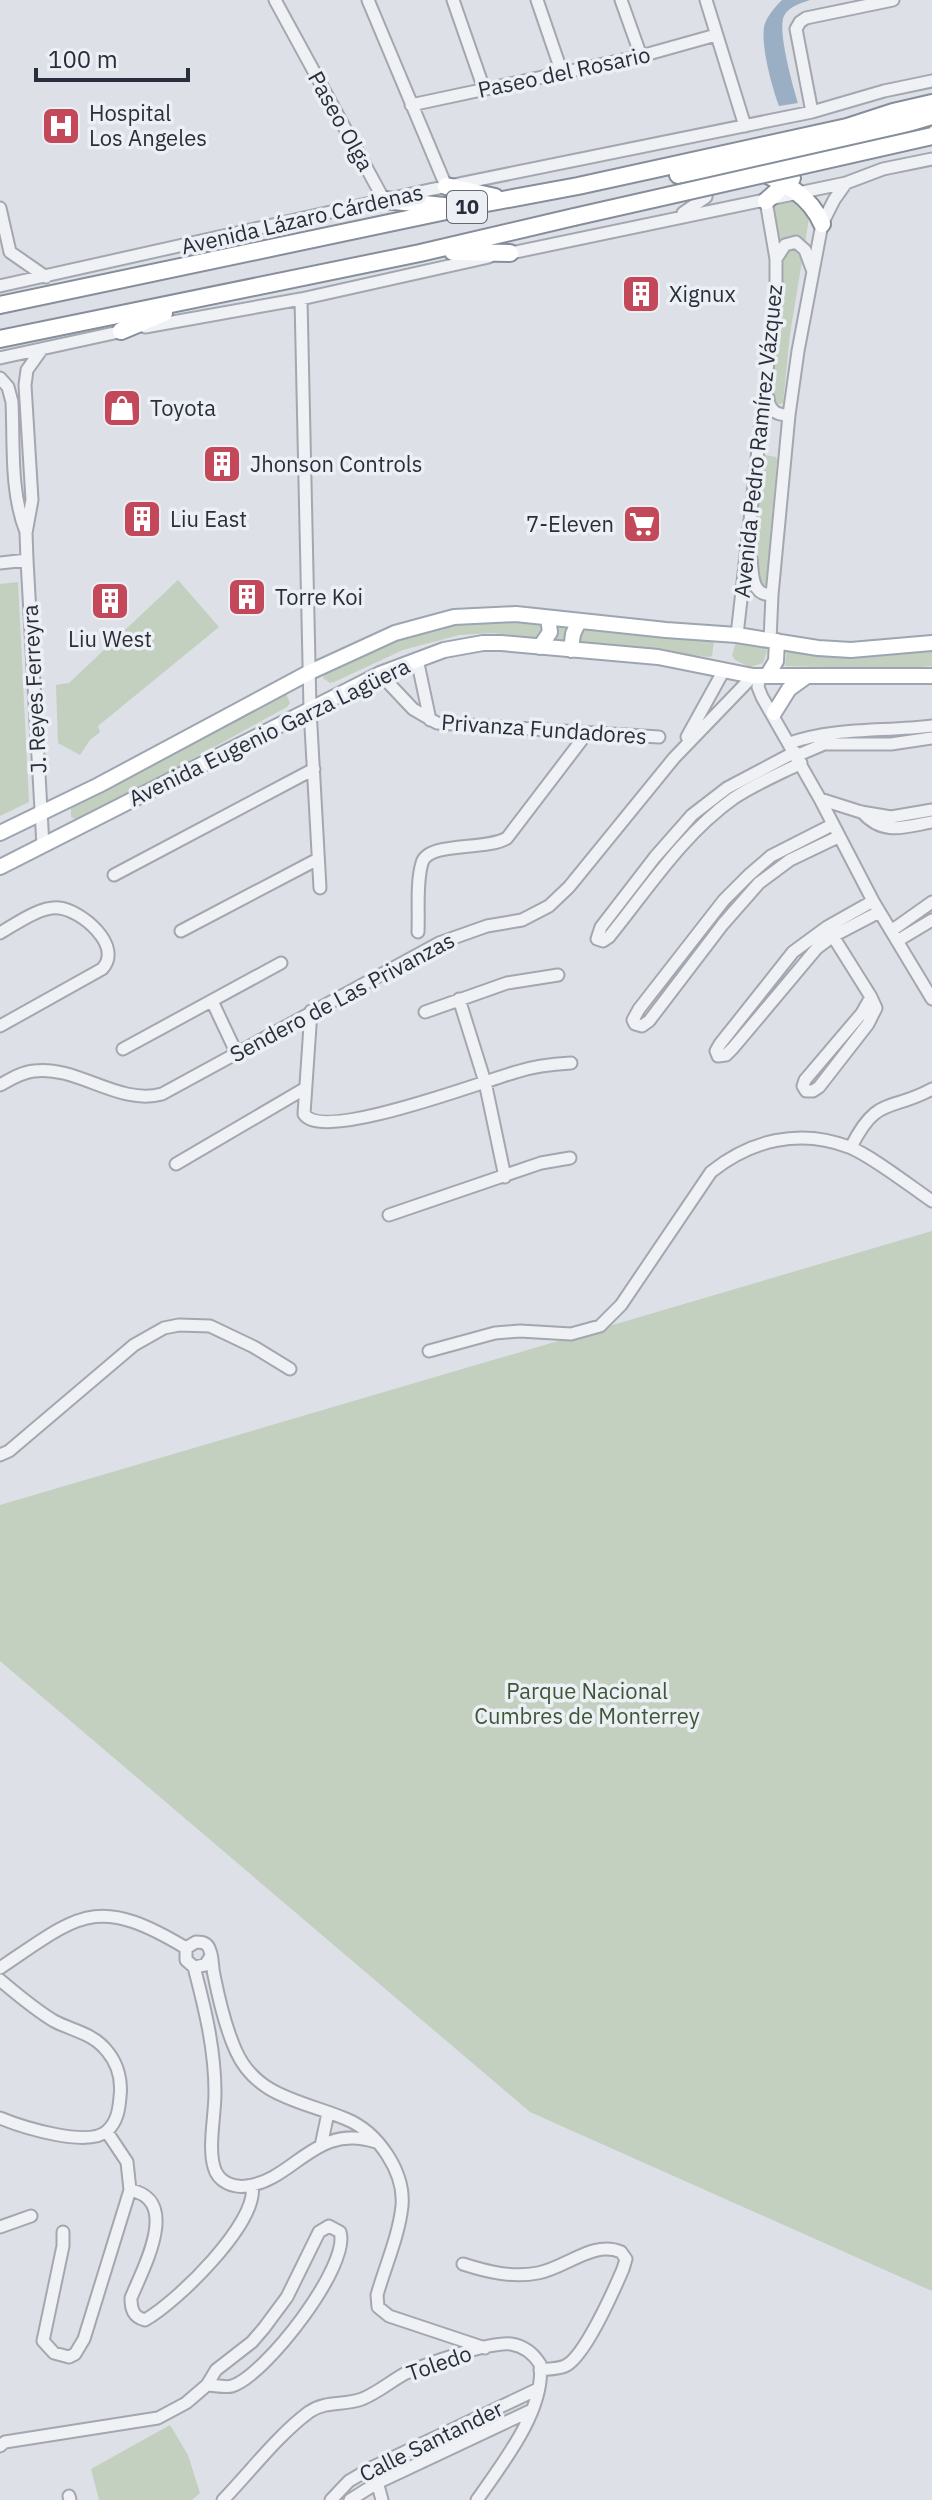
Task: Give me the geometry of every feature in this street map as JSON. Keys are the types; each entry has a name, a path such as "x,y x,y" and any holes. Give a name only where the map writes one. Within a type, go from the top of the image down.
{"highway":[{"name":"Avenida Lázaro Cárdenas","path":"0,305 578,186 847,127 932,103"},
{"path":"578,186 607,188 825,148 932,116"},
{"name":"10","path":"0,339 420,253 932,136"},
{"path":"766,201 825,148"},
{"path":"785,185 788,155"},
{"path":"745,163 785,185 814,208 822,224"},
{"path":"446,186 508,200"},
{"path":"384,200 465,207"},
{"path":"420,253 510,253"},
{"path":"121,331 194,300"}],"main road":[{"name":"Avenida Eugenio Garza Lagüera","path":"0,833 41,815 310,672 395,633 454,617 499,613 737,635 851,650 932,643"},
{"path":"540,647 550,632 548,618"},
{"path":"571,650 579,621"},
{"path":"760,676 776,661 773,640"},
{"name":"Avenida Eugenio Garza Lagüera","path":"0,867 380,674 417,659 483,643 658,657 760,676 932,676"},
{"path":"840,678 839,662 851,650"},
{"path":"773,711 789,689 807,676"}],"street":[{"name":"Paseo Olga","path":"275,0 384,200"},
{"path":"368,0 446,186"},
{"path":"453,0 484,89"},
{"path":"537,0 562,73"},
{"path":"621,0 641,56"},
{"path":"706,0 745,126"},
{"path":"812,112 796,29 800,22 806,18 893,0"},
{"name":"Paseo del Rosario","path":"411,105 641,56 716,35"},
{"name":"Avenida Lázaro Cárdenas","path":"0,286 446,186 812,112 932,81"},
{"path":"883,129 868,151 871,160 883,169"},
{"path":"0,358 121,331 301,299 766,201 785,185 846,183 883,169 932,159"},
{"path":"664,222 696,207 706,197 709,184 697,171"},
{"name":"Avenida Pedro Ramírez Vázquez","path":"773,640 772,595 789,415 812,269 822,224 846,183"},
{"name":"Avenida Pedro Ramírez Vázquez","path":"737,635 776,291 776,259 766,201"},
{"path":"0,208 5,253 46,277"},
{"path":"776,259 785,245 796,242 805,250 812,269"},
{"path":"301,299 310,709 320,888"},
{"name":"J. Reyes Ferreyra","path":"42,349 29,366 26,378 32,500 26,533 43,846"},
{"name":"J. Reyes Ferreyra","path":"0,378 11,393 18,507 26,533"},
{"path":"767,390 769,407 779,414 789,415"},
{"path":"749,542 755,588 759,593 772,595"},
{"path":"0,563 27,560"},
{"name":"Privanza Fundadores","path":"417,659 430,720"},
{"name":"Sendero de Las Privanzas","path":"674,758 705,709 724,670"},
{"name":"Privanza Fundadores","path":"380,674 402,698 430,720 451,725 659,737"},
{"path":"760,676 758,687 773,711"},
{"path":"760,676 773,711 838,837 932,999"},
{"name":"Sendero de Las Privanzas","path":"0,1085 24,1073 52,1071 133,1095 152,1097 459,934 522,920 539,913 569,887 674,758 760,676"},
{"path":"402,698 422,687"},
{"path":"739,693 748,691 762,697"},
{"path":"932,726 892,731 821,733 795,754 737,797 693,834 660,870 609,937 599,940 597,934 601,927 684,823 727,788 795,754 824,744 883,744 932,738"},
{"path":"418,932 421,867 425,855 437,849 493,845 507,838 587,733"},
{"path":"114,875 314,769"},
{"path":"820,799 861,812 891,817 932,810"},
{"path":"861,812 882,828 932,822"},
{"path":"684,823 693,834"},
{"path":"832,825 771,856 732,891 639,1009 633,1020 635,1024 646,1025 743,901 777,868 838,837"},
{"path":"181,931 318,859"},
{"path":"732,891 743,901"},
{"path":"894,936 932,902"},
{"path":"830,931 729,1052 718,1056 716,1051 720,1044 793,952 830,931 876,906"},
{"path":"0,933 42,911 60,908 95,929 110,950 108,963 102,969 0,1026"},
{"path":"894,936 932,920"},
{"path":"830,931 871,997 876,1008 868,1024 819,1087 806,1091 803,1086 805,1080 862,1013 871,997"},
{"path":"123,1049 281,963"},
{"path":"672,966 683,975"},
{"path":"425,1012 507,983 558,975"},
{"path":"760,993 771,1002"},
{"path":"459,999 485,1082 505,1177"},
{"path":"212,1001 236,1052"},
{"path":"311,1011 304,1114 316,1123 375,1116 531,1068 571,1063"},
{"path":"176,1164 304,1089"},
{"path":"851,1147 865,1122 874,1113 896,1101 932,1089"},
{"path":"429,1351 495,1333 571,1334 600,1326 621,1305 700,1185 726,1159 762,1142 783,1138 817,1139 851,1147 932,1201"},
{"path":"389,1215 541,1163 570,1158"},
{"path":"0,1455 9,1451 134,1345 164,1328 210,1326 290,1369"},
{"path":"0,1968 75,1920 96,1915 139,1922 186,1948"},
{"path":"186,1948 202,1942 210,1950 228,2029 237,2054 248,2071 275,2094 357,2124 376,2142 397,2173 402,2191 402,2209 377,2295 378,2307 389,2316 485,2348"},
{"path":"186,1948 186,1960 194,1967 206,2010 214,2064 214,2168 218,2176 238,2187 252,2186 321,2146 349,2137 376,2142"},
{"path":"194,1967 205,1965 211,1956"},
{"path":"0,1980 32,2007 58,2023 91,2036 111,2055 119,2072 120,2094 117,2119 107,2132 95,2138 36,2130 0,2118"},
{"path":"321,2146 328,2113"},
{"path":"63,2232 63,2246 43,2341 49,2350 66,2357 75,2354 84,2339 130,2190 127,2162 107,2132"},
{"path":"130,2190 143,2195 156,2212 157,2226 131,2298 132,2311 145,2320 166,2306 186,2286 243,2221 251,2206 252,2186"},
{"path":"0,2227 31,2216"},
{"path":"0,2428 2,2444 158,2418 174,2411 207,2385 216,2370 252,2342 275,2315 319,2232 329,2226 340,2232 341,2245 331,2270 312,2303 279,2347 257,2370 229,2387 207,2385"},
{"path":"463,2264 489,2272 527,2274 540,2273 603,2248 621,2252 626,2259 590,2337 574,2360 565,2366 540,2370 533,2410 477,2500"},
{"name":"Toledo","path":"223,2500 295,2426 317,2407 328,2402 357,2401 411,2371 501,2344 521,2347 536,2357 540,2370"},
{"name":"Calle Santander","path":"331,2500 349,2481 373,2467 538,2389"},
{"name":"Calle Santander","path":"350,2500 377,2483 533,2410"},
{"path":"373,2467 382,2500"}],"green space":[{"path":"813,194 790,334 783,403 776,405 773,402 769,203"},
{"path":"765,455 777,460 766,585 757,585 755,545 762,460"},
{"path":"178,580 219,627 98,726 100,732 80,755 58,743 56,685 69,683"},
{"path":"18,582 29,802 0,816 0,584"},
{"path":"494,618 712,640 712,656 493,633 459,635 403,650 334,682 323,678 325,670 429,626"},
{"path":"750,639 764,645 767,651 763,663 750,667 735,660 732,655 736,642"},
{"path":"787,650 863,656 932,651 932,666 898,669 785,666"},
{"path":"280,694 286,694 290,703 287,707 79,821 71,817 71,808 77,804"},
{"name":"Parque Nacional Cumbres de Monterrey","path":"932,1231 932,2291 530,2112 0,1661 0,1505"},
{"path":"170,2425 188,2455 200,2493 192,2500 99,2500 91,2469"}],"water":[{"path":"782,0 810,0 792,8 784,16 784,45 798,103 779,106 763,35 767,20"}],"place":[{"name":"Hospital Los Angeles","path":"61,126"},
{"name":"Xignux","path":"641,294"},
{"name":"Toyota","path":"122,408"},
{"name":"Jhonson Controls","path":"222,464"},
{"name":"Liu East","path":"142,519"},
{"name":"7-Eleven","path":"642,524"},
{"name":"Torre Koi","path":"247,597"},
{"name":"Liu West","path":"110,601"}]}
